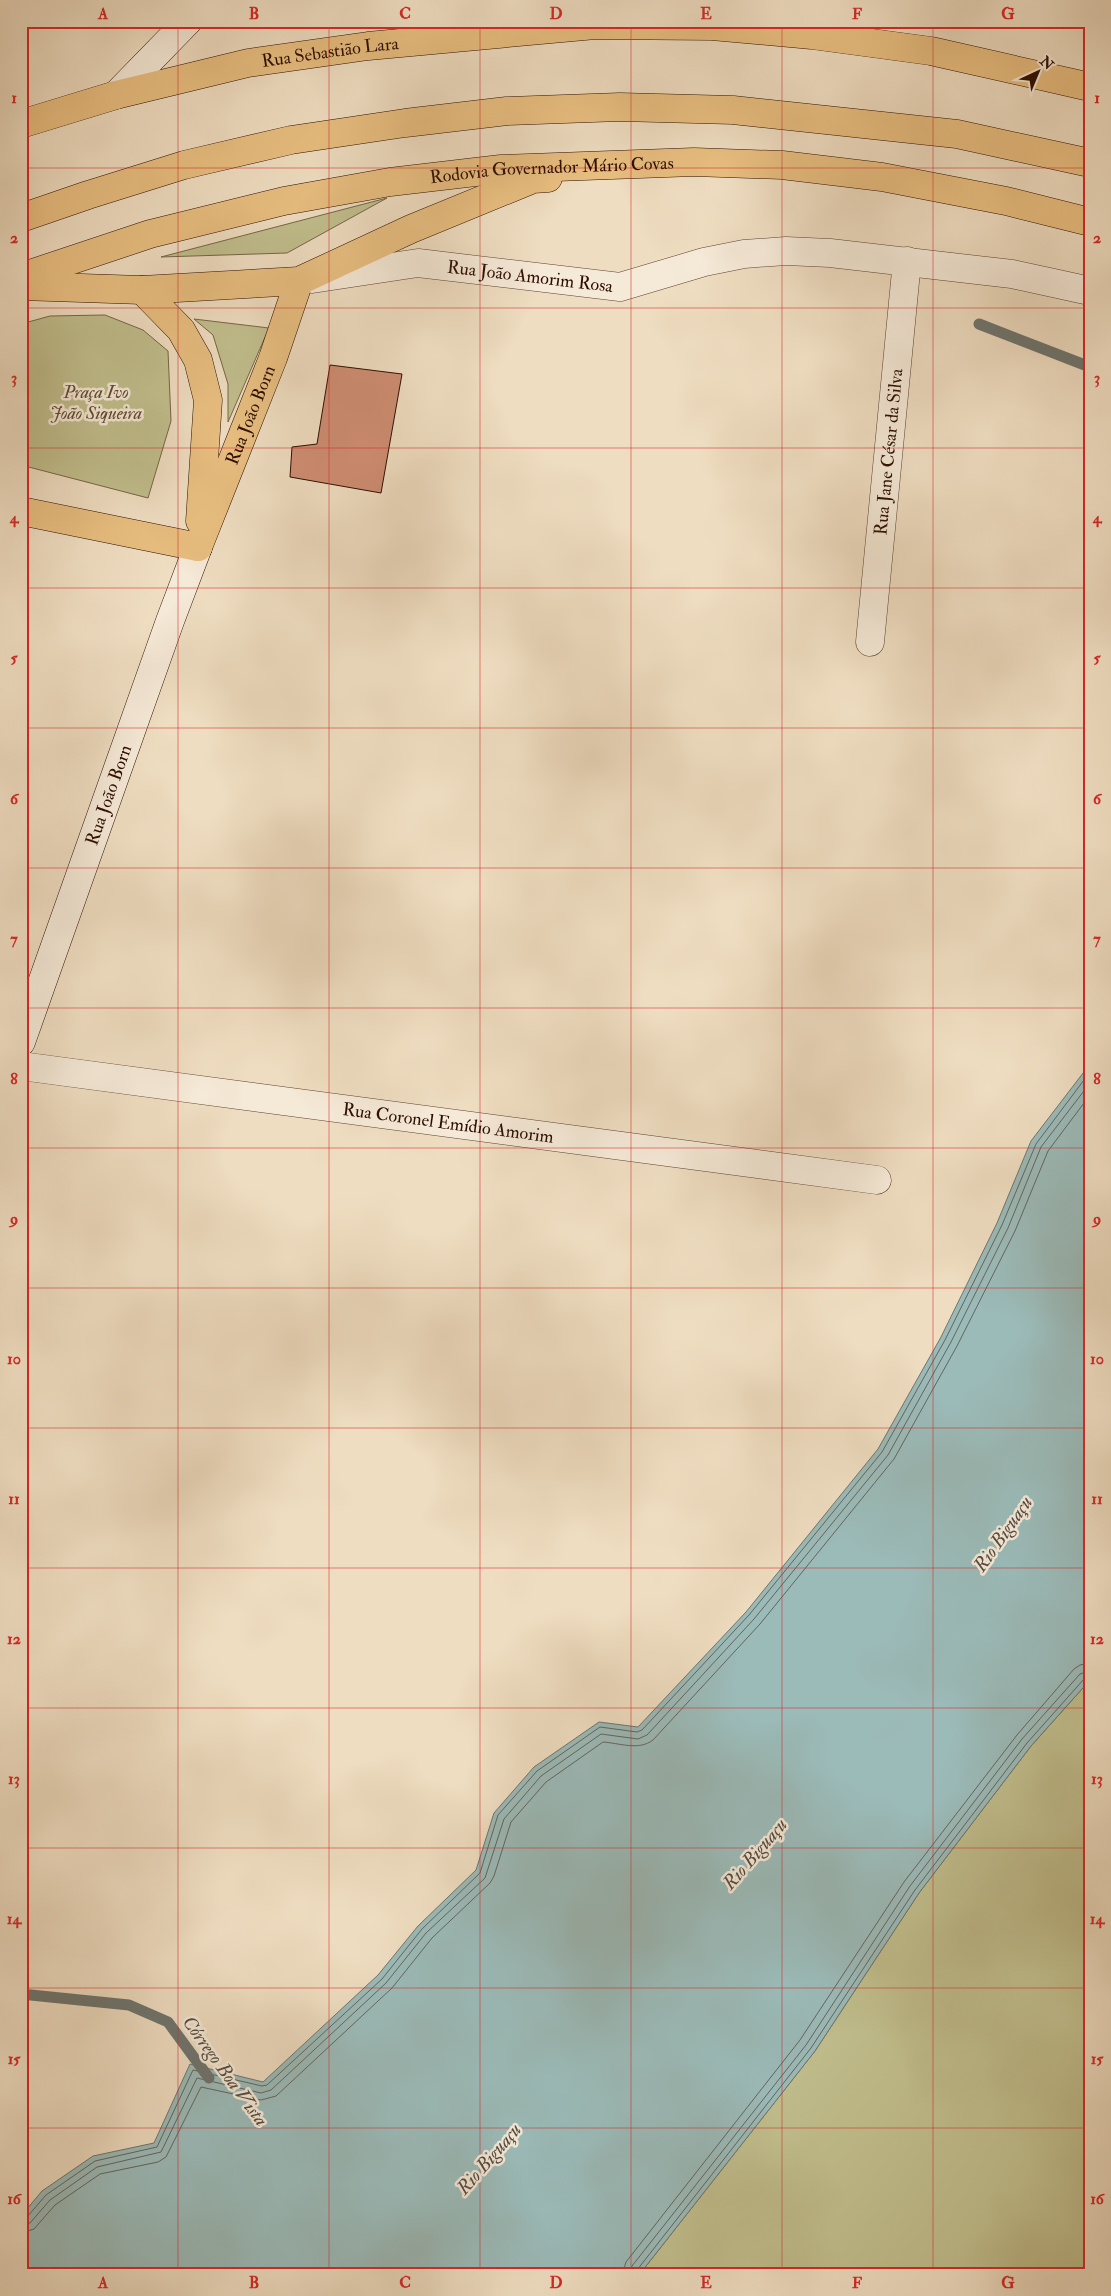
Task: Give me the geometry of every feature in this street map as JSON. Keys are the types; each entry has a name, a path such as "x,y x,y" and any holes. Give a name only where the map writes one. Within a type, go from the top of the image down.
{"main road":[{"name":"Rua Sebastião Lara","path":"21,124 116,95 248,63 521,26 712,26 812,35 931,51 1090,87"},
{"path":"21,218 88,195 184,166 291,140 405,123 507,111 620,107 733,110 957,134 1090,163"},
{"name":"Rodovia Governador Mário Covas","path":"21,277 150,234 284,201 390,182 501,168 694,162 782,165 882,177 1006,201 1090,222"},
{"path":"21,286 142,290 299,281 411,228 533,179 694,162"},
{"name":"Rua João Born","path":"198,548 273,358 299,281"},
{"name":"Rua João Born","path":"142,290 181,330 198,360 208,400 198,548"},
{"path":"21,511 198,548"}],"street":[{"path":"116,95 188,21"},
{"name":"Rua João Amorim Rosa","path":"299,281 418,263 620,287 704,262 744,254 786,251 907,261 1012,274 1090,291"},
{"name":"Rua Jane César da Silva","path":"870,642 907,261"},
{"name":"Rua João Born","path":"21,1042 166,630 198,548"},
{"name":"Rua Coronel Emídio Amorim","path":"21,1066 877,1180"}],"green space":[{"path":"387,198 287,253 161,257"},
{"name":"Praça Ivo João Siqueira","path":"105,315 143,330 168,351 171,421 148,498 21,465 21,324 50,316"},
{"path":"194,319 269,328 228,422 228,384 213,335"},
{"path":"1090,1680 1090,2275 639,2275 815,2051 919,1893 1031,1746"}],"water":[{"name":"Rio Biguaçu","path":"1090,1064 1090,1680 1031,1746 919,1893 815,2051 639,2275 21,2275 21,2216 42,2191 93,2156 154,2143 190,2064 263,2082 378,1975 418,1926 476,1870 494,1813 534,1767 599,1722 638,1727 746,1612 878,1449 941,1337 997,1223 1031,1141"}],"building":[{"path":"330,365 402,374 381,493 290,477 292,447 317,444"}],"waterway":[{"path":"979,324 1090,367"},
{"name":"Córrego Boa Vista","path":"21,1994 129,2005 168,2022 209,2078"}]}
